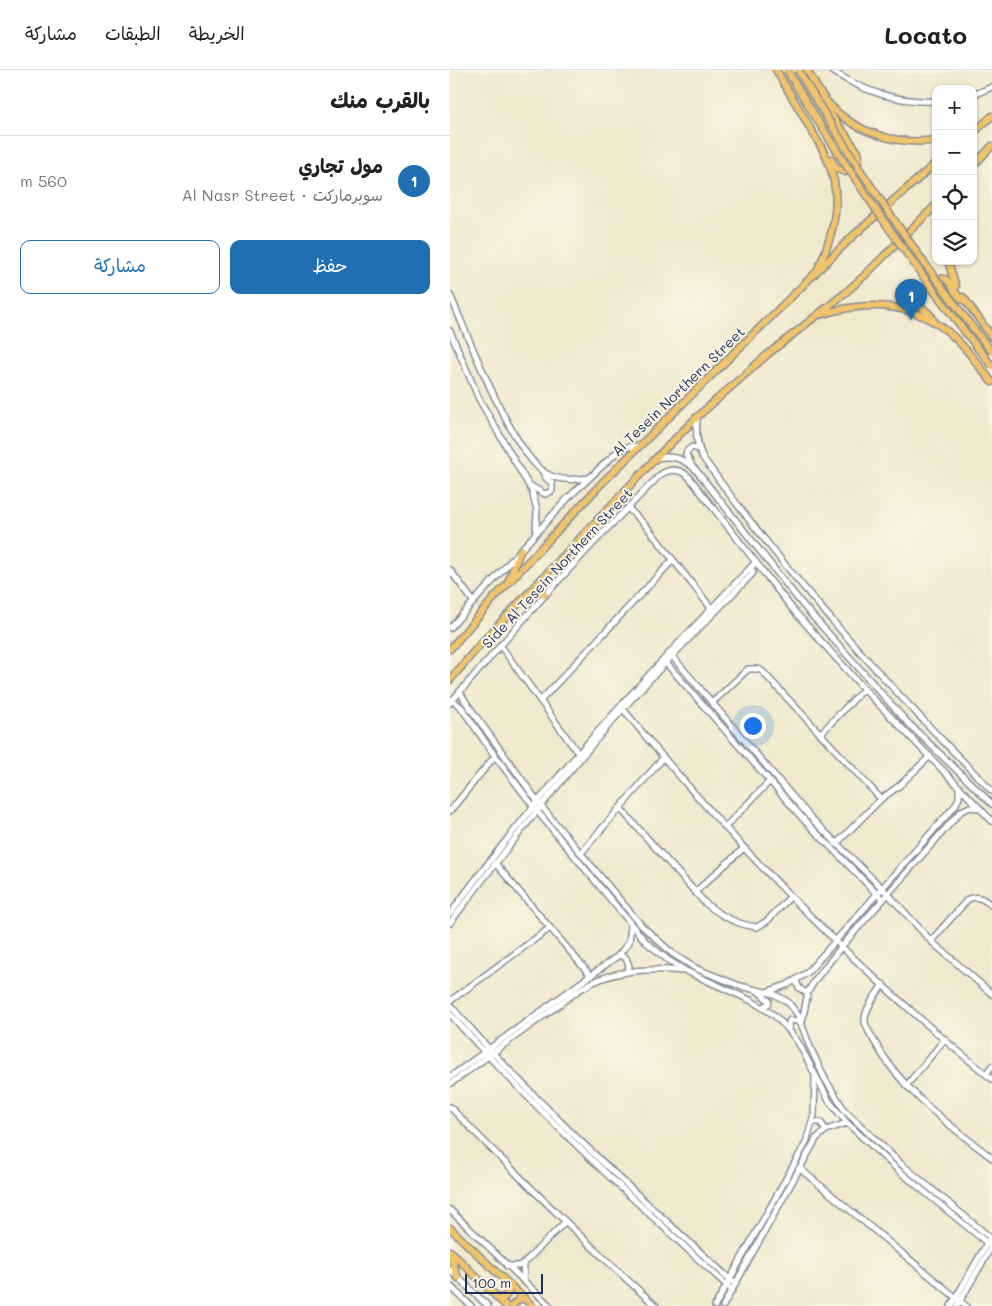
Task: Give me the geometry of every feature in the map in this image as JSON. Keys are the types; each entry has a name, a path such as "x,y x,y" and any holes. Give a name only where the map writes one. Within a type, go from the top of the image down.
{"main road":[{"path":"776,70 823,151 832,170 835,184 835,214 828,246 815,274"},
{"path":"787,70 835,148 894,237 992,366"},
{"path":"798,70 843,144 885,207 992,352"},
{"path":"807,70 830,106 863,128 876,134 907,141 932,140"},
{"path":"820,93 823,104 858,152 859,159 857,164 851,169 843,171 836,168 828,154 823,151"},
{"path":"976,130 992,116"},
{"path":"977,127 984,124"},
{"path":"977,162 992,146"},
{"name":"Al Tesein Northern Street","path":"450,648 507,584 639,446 879,212 932,166"},
{"path":"450,680 453,674 535,586 697,417 768,354 844,294 932,209"},
{"path":"949,265 953,279 965,301 992,336"},
{"path":"934,322 931,315 920,307 918,300 921,292 935,280 942,278 946,280 959,297 965,301"},
{"path":"813,317 846,308 876,306 914,313 934,322 960,344 992,382"},
{"path":"507,584 521,548"},
{"path":"535,586 545,595"},
{"path":"450,1228 532,1306"},
{"path":"450,1253 458,1278"},
{"path":"450,1253 506,1306"},
{"path":"497,1298 505,1297 510,1286"},
{"path":"512,1306 518,1300 524,1298"}],"street":[{"path":"831,70 852,82 887,96 906,100 932,102"},
{"path":"977,93 992,87"},
{"path":"450,295 502,411 529,456 547,474 562,479 589,478"},
{"path":"450,330 480,399 529,484 537,510 536,533"},
{"path":"697,417 698,449 771,548 844,635 915,713 992,791"},
{"path":"450,628 521,548 589,478 617,452 627,447 639,446"},
{"path":"698,449 690,448 686,453 696,470 802,604 906,721 992,804"},
{"path":"656,458 670,456 682,459 696,470"},
{"path":"529,484 543,494 552,491 552,483 546,478 542,470"},
{"name":"Side Al Tesein Northern Street","path":"451,702 545,595 664,472 670,470 680,471 689,477 753,565"},
{"path":"628,508 644,523 711,608"},
{"path":"541,700 673,560"},
{"path":"450,914 578,753 753,565"},
{"path":"753,565 864,689 992,821"},
{"path":"539,803 643,684 753,573 753,565"},
{"path":"450,570 473,601"},
{"path":"794,610 802,604"},
{"path":"500,645 578,753"},
{"path":"672,656 810,817 888,894 931,941 992,994"},
{"path":"666,662 805,820 883,900"},
{"path":"712,703 748,669 762,671 881,799"},
{"path":"820,734 864,689"},
{"path":"460,691 539,803 642,926 673,954 695,968 740,986 774,994 788,1002 802,1022 807,1039 829,1087 852,1118 900,1163 991,1238 991,1245 958,1301 951,1306"},
{"path":"451,702 461,707 495,756 535,808 631,924 657,952 686,971 763,1007 774,1016 790,1031 798,1042 829,1101 847,1123 898,1170 991,1245"},
{"path":"623,709 663,758 744,848 791,896 883,984 992,1079"},
{"path":"906,721 914,718 915,713"},
{"path":"919,733 920,728 927,725"},
{"path":"450,811 495,756"},
{"path":"836,844 881,799 899,786 930,756"},
{"path":"581,853 663,758"},
{"path":"725,827 770,781"},
{"path":"766,992 796,981 807,974 955,806 959,798 959,788"},
{"path":"450,923 535,808"},
{"path":"620,808 694,892 705,903 722,915 741,924 757,926 767,921 791,896"},
{"path":"802,1022 808,992 815,980 842,946 961,811 979,808"},
{"path":"694,892 744,848"},
{"path":"495,863 591,976"},
{"path":"931,941 968,899 974,897 981,898 992,906"},
{"path":"450,1084 488,1053 619,955 629,942 631,924"},
{"path":"450,1001 550,928"},
{"path":"619,955 626,958 629,966 627,971"},
{"path":"450,1077 590,983 604,976 627,971 686,971"},
{"path":"796,981 798,988 808,992"},
{"path":"883,984 867,1012 865,1024 878,1049 906,1086 924,1104 992,1158"},
{"path":"758,990 768,1001 768,1004 763,1007"},
{"path":"450,1005 488,1053"},
{"path":"450,1014 611,1174 732,1290"},
{"path":"790,1031 788,1023 790,1020 802,1022"},
{"path":"906,1086 945,1039"},
{"path":"986,1074 992,1066"},
{"path":"715,1306 806,1143 813,1122 816,1100 814,1073"},
{"path":"450,1107 565,1222 656,1306"},
{"path":"813,1122 823,1124 826,1130"},
{"path":"723,1306 816,1139 826,1130 847,1123"},
{"path":"799,1168 966,1306"},
{"path":"611,1174 735,1284"},
{"path":"450,1210 550,1306"},
{"path":"507,1266 513,1267 524,1263 565,1222"},
{"path":"523,1281 524,1263"},
{"path":"450,1270 488,1306"},
{"path":"450,1286 471,1306"}],"place":[{"name":"مول تجاري","path":"911,320"}]}
